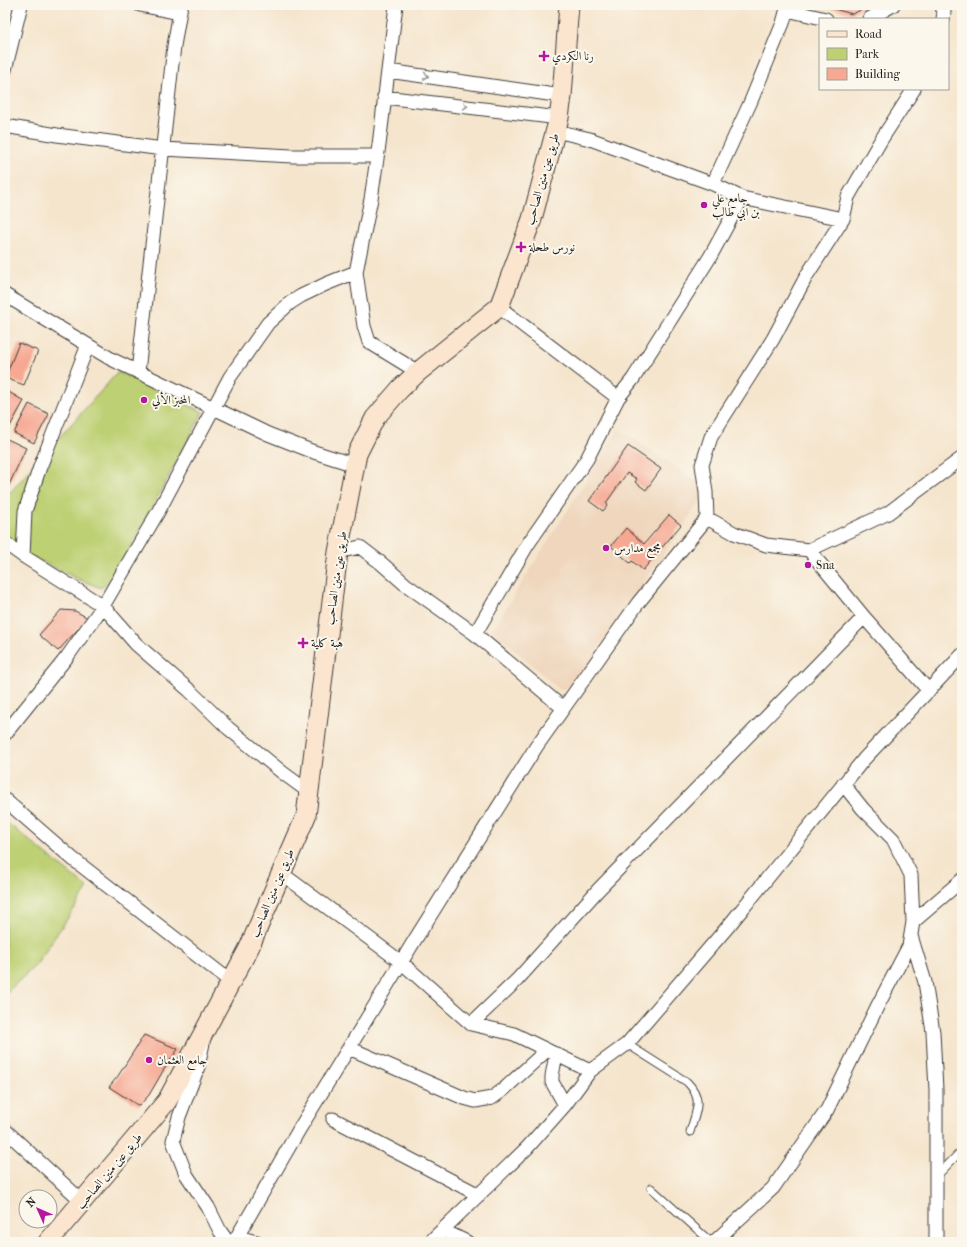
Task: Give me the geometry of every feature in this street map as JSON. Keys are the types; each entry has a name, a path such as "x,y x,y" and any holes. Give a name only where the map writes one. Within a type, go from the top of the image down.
{"main road":[{"name":"طريق عين منين الصاحب","path":"48,1242 167,1101 249,948 306,816 338,552 357,454 375,418 400,389 418,372 498,307 532,219 557,124 562,96 569,5"}],"street":[{"path":"5,70 21,5"},
{"path":"138,372 174,46 180,9 140,5"},
{"path":"396,5 371,199 356,272 364,326 370,342 418,372"},
{"path":"871,18 893,5"},
{"path":"941,5 944,12 943,18"},
{"path":"713,184 751,101 783,23 787,8 822,18"},
{"path":"388,71 562,96"},
{"path":"233,1240 401,962 536,747 638,603 707,518 706,492 702,465 711,437 773,339 807,275 843,219 848,197 881,140 913,90"},
{"path":"384,97 557,124 590,139 713,184 742,198 843,219"},
{"path":"5,126 58,135 163,149 292,156 377,156"},
{"path":"475,634 528,544 586,458 618,398 633,379 710,257 742,198"},
{"path":"5,734 67,657 103,606 158,512 230,377 268,323 280,311 301,296 356,272"},
{"path":"5,295 111,359 268,434 314,452 354,465"},
{"path":"498,307 618,398"},
{"path":"23,556 25,511 40,467 88,345"},
{"path":"707,518 734,533 766,545 809,550 888,513 962,458"},
{"path":"5,543 23,556 103,606 136,644 228,728 283,773 309,792"},
{"path":"338,552 360,547 405,584 475,634 563,708"},
{"path":"809,550 864,617 929,691"},
{"path":"471,1024 517,980 598,890 864,617"},
{"path":"430,1242 527,1148 565,1105 590,1071 627,1044 731,923 864,759 961,659"},
{"path":"844,784 863,809 893,839 911,875 912,928 933,1032 936,1090 936,1242"},
{"path":"5,800 73,859 230,982"},
{"path":"281,873 401,962 471,1024 514,1034 590,1071"},
{"path":"712,1242 773,1188 827,1110 908,946 912,928 962,880"},
{"path":"205,1030 198,1067 179,1117 173,1141 186,1174 208,1207 220,1230 233,1240 257,1242"},
{"path":"349,1048 464,1098 475,1101 492,1098 551,1052"},
{"path":"551,1052 552,1082 565,1105"},
{"path":"333,1119 479,1195"},
{"path":"5,1130 82,1202"},
{"path":"442,1230 466,1242"}],"lane":[{"path":"627,1044 687,1082 695,1090 698,1106 690,1132"},
{"path":"936,1177 962,1150"},
{"path":"652,1188 712,1242"}],"shaded area":[{"name":"مجمع مدارس","path":"619,429 700,484 703,494 698,504 574,685 560,690 492,630"}],"green space":[{"path":"118,372 203,412 114,578 101,588 80,580 30,556 5,537 5,498"},
{"path":"5,821 88,888 36,965 5,994"}],"building":[{"path":"820,5 872,5 852,14"},
{"path":"19,343 38,351 24,385 5,378"},
{"path":"7,391 24,401 9,428 5,425 5,395"},
{"path":"29,404 49,414 34,443 14,433"},
{"path":"5,438 26,448 8,487 5,487"},
{"path":"628,446 661,469 646,490 635,482 637,479 627,473 606,503 608,505 603,511 589,501"},
{"path":"669,515 681,525 643,570 632,561 630,563 611,546 626,528 644,544"},
{"path":"61,610 75,611 88,618 58,651 39,635"},
{"name":"جامع العثمان","path":"144,1035 178,1049 149,1095 139,1106 109,1087 118,1076"}],"place":[{"name":"رنا الكردي","path":"544,56"},
{"name":"جامع علي بن ابي طالب","path":"704,205"},
{"name":"نورس طحلة","path":"521,247"},
{"name":"المخبز الألي","path":"144,400"},
{"name":"مجمع مدارس","path":"606,548"},
{"name":"Sna","path":"808,565"},
{"name":"هبة كلية","path":"303,643"},
{"name":"جامع العثمان","path":"149,1060"}]}
